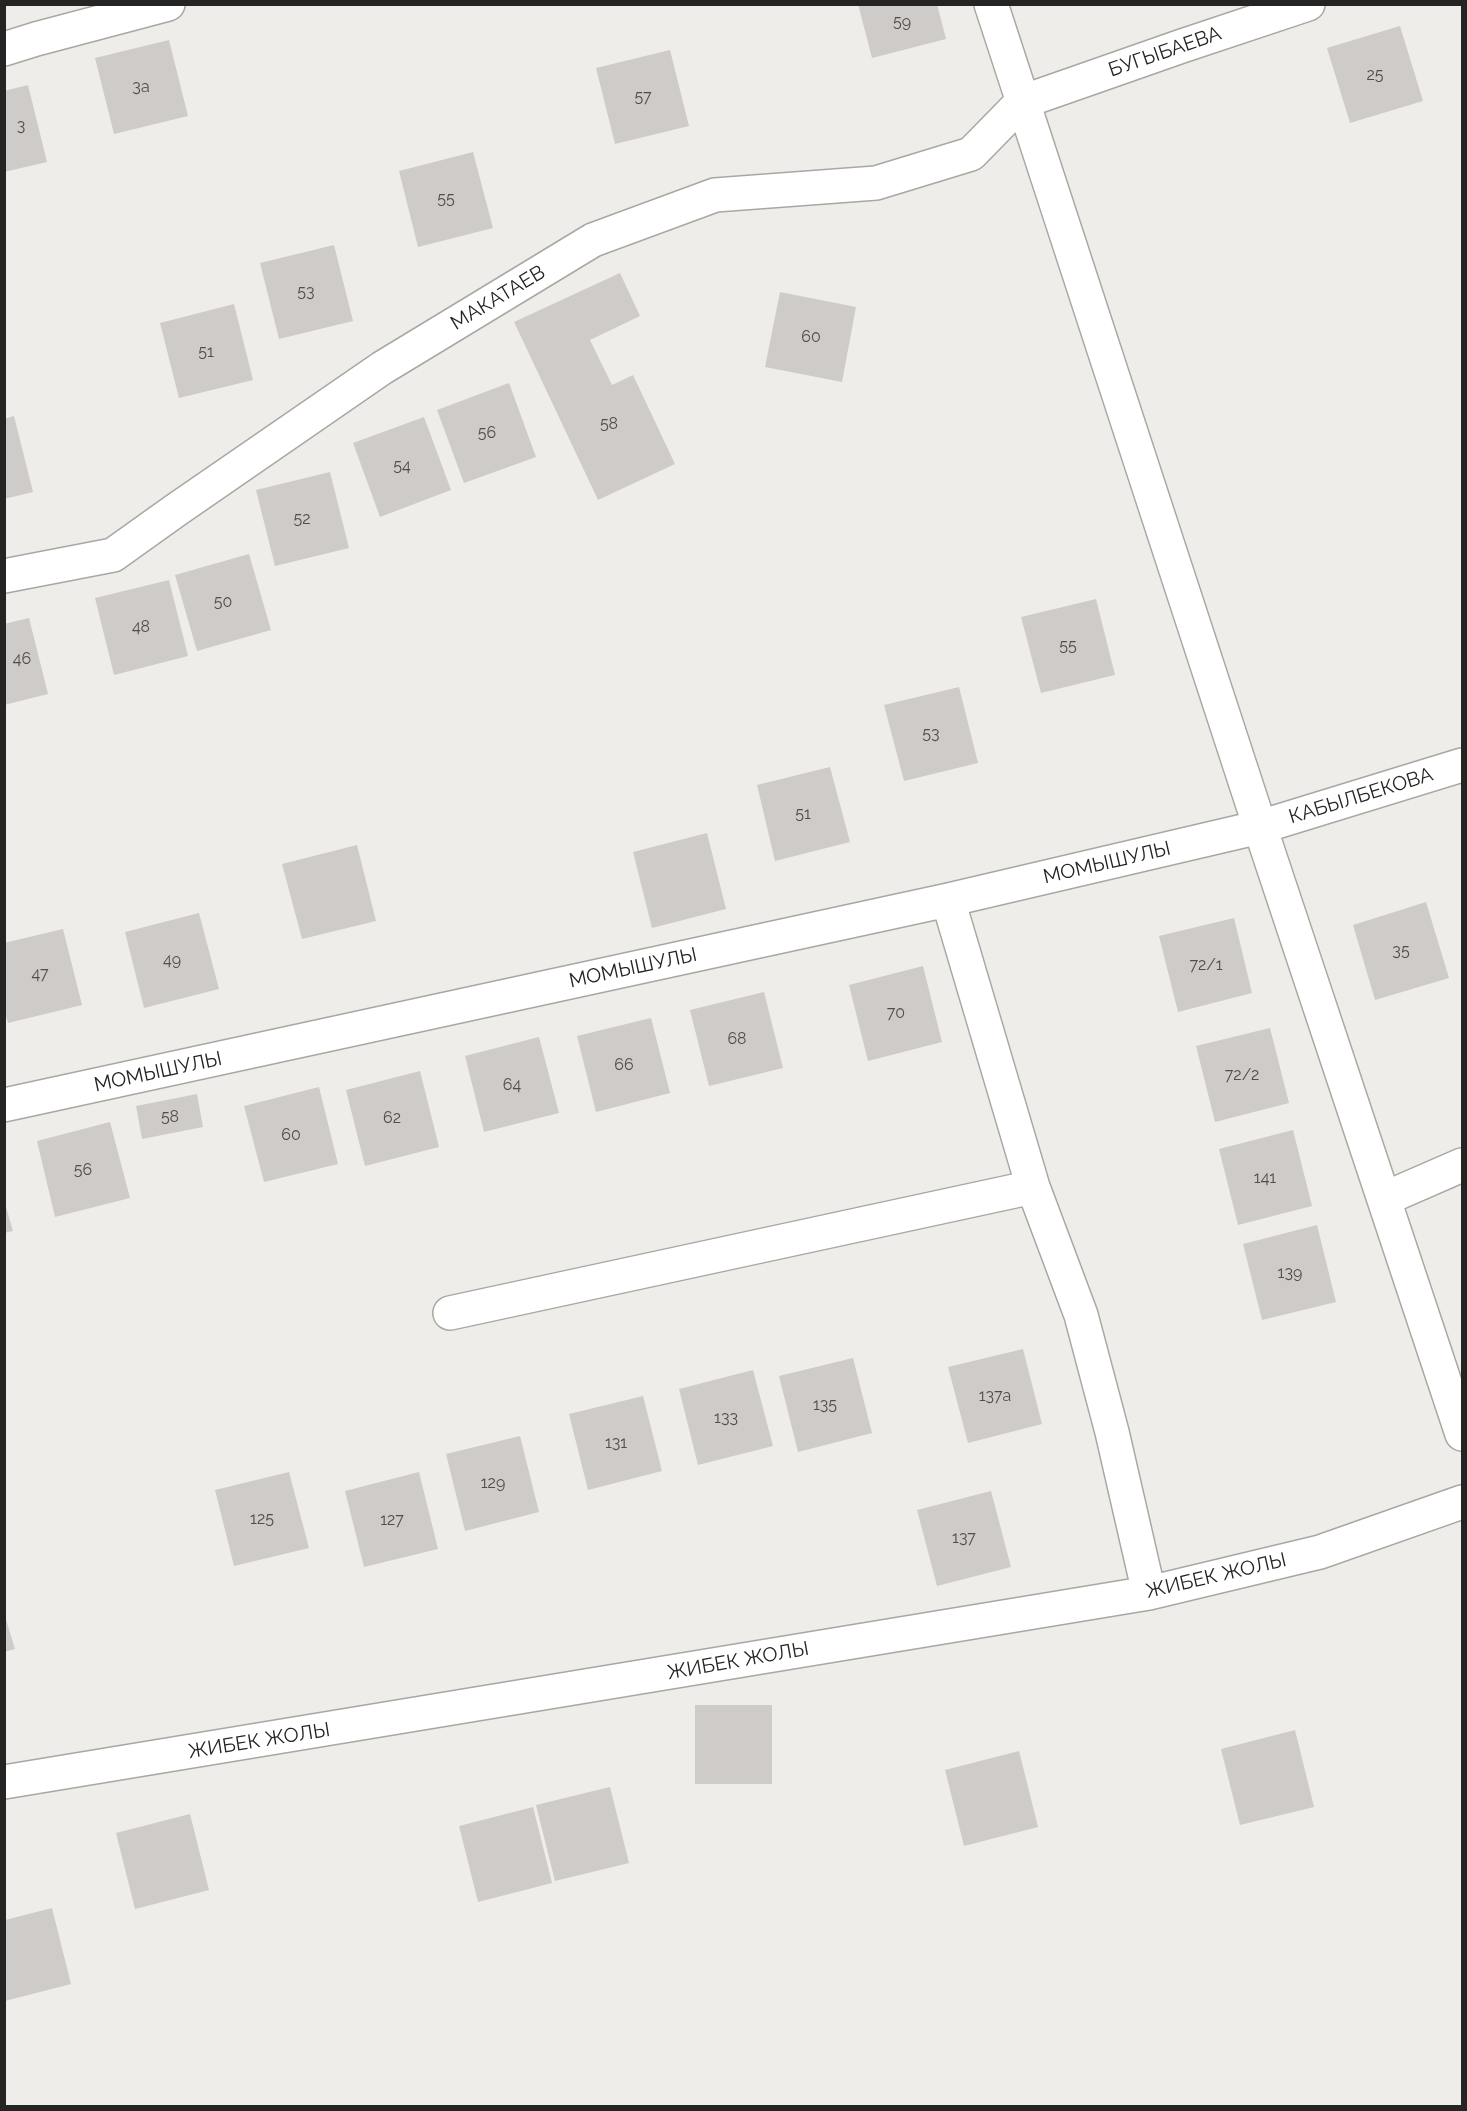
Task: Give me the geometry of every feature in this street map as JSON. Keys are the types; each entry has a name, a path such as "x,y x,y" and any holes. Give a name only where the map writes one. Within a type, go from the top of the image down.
{"street":[{"path":"4,50 36,39 168,4"},
{"path":"991,4 1260,827 1462,1434"},
{"name":"БУГЫБАЕВА","path":"1022,102 1308,4"},
{"name":"МАКАТАЕВ","path":"4,576 114,555 382,368 593,240 715,195 876,183 971,154 1022,102"},
{"name":"КАБЫЛБЕКОВА","path":"1260,827 1462,765"},
{"name":"МОМЫШУЛЫ","path":"4,1105 948,900 1260,827"},
{"path":"948,900 1033,1187 1081,1315 1112,1432 1149,1593"},
{"path":"1384,1199 1462,1165"},
{"path":"450,1313 1033,1187"},
{"name":"ЖИБЕК ЖОЛЫ","path":"4,1782 1149,1593 1320,1552 1462,1502"}],"building":[{"path":"858,4 937,4 946,39 872,58"},
{"path":"1400,26 1423,101 1350,123 1327,48"},
{"path":"169,40 188,116 114,134 95,58"},
{"path":"670,50 689,126 615,144 596,68"},
{"path":"28,85 47,162 4,172 4,91"},
{"path":"473,152 493,228 418,247 399,171"},
{"path":"334,245 353,321 279,339 260,263"},
{"path":"620,273 640,316 590,340 612,385 633,375 675,464 598,500 514,322"},
{"path":"780,292 856,307 842,382 765,367"},
{"path":"234,304 253,380 179,398 160,323"},
{"path":"509,383 536,457 464,483 437,410"},
{"path":"14,416 33,492 4,499 4,419"},
{"path":"424,417 451,490 380,517 353,443"},
{"path":"330,472 349,548 275,566 256,490"},
{"path":"249,554 271,630 197,651 175,575"},
{"path":"169,580 188,656 114,675 95,598"},
{"path":"1096,599 1115,675 1041,693 1021,617"},
{"path":"29,618 48,694 4,705 4,624"},
{"path":"959,687 978,763 904,781 884,705"},
{"path":"830,767 850,842 775,861 757,785"},
{"path":"707,833 726,909 652,928 633,852"},
{"path":"357,845 376,921 302,939 282,864"},
{"path":"1426,902 1449,978 1375,1000 1353,925"},
{"path":"199,913 219,989 144,1008 125,932"},
{"path":"1234,918 1252,993 1178,1012 1159,936"},
{"path":"63,929 82,1005 8,1023 4,1009 4,943"},
{"path":"923,966 942,1042 868,1061 849,985"},
{"path":"764,992 783,1068 709,1086 690,1010"},
{"path":"651,1018 670,1093 596,1112 577,1036"},
{"path":"1270,1028 1289,1103 1215,1122 1196,1046"},
{"path":"539,1037 559,1113 484,1132 465,1056"},
{"path":"420,1071 439,1147 365,1166 346,1090"},
{"path":"319,1087 338,1164 264,1182 244,1106"},
{"path":"197,1094 203,1127 142,1139 136,1106"},
{"path":"110,1122 130,1198 55,1217 37,1141"},
{"path":"1293,1130 1312,1206 1238,1225 1219,1149"},
{"path":"4,1200 13,1231 4,1233"},
{"path":"1317,1225 1336,1302 1262,1320 1243,1244"},
{"path":"1023,1349 1042,1424 968,1443 948,1367"},
{"path":"853,1358 872,1433 798,1452 779,1376"},
{"path":"753,1370 773,1446 698,1465 679,1389"},
{"path":"643,1396 662,1471 588,1490 569,1414"},
{"path":"520,1436 539,1512 465,1531 446,1454"},
{"path":"289,1472 309,1548 234,1566 215,1490"},
{"path":"419,1472 438,1549 364,1567 345,1491"},
{"path":"991,1491 1011,1567 937,1586 917,1510"},
{"path":"4,1613 15,1649 4,1652"},
{"path":"695,1705 772,1705 772,1784 695,1784"},
{"path":"1295,1730 1314,1807 1240,1825 1221,1749"},
{"path":"1019,1751 1038,1827 964,1846 945,1770"},
{"path":"610,1787 629,1863 555,1881 536,1805"},
{"path":"533,1807 552,1883 478,1902 459,1826"},
{"path":"190,1814 209,1890 135,1909 116,1833"},
{"path":"52,1908 71,1984 5,2001 5,1920"}]}
